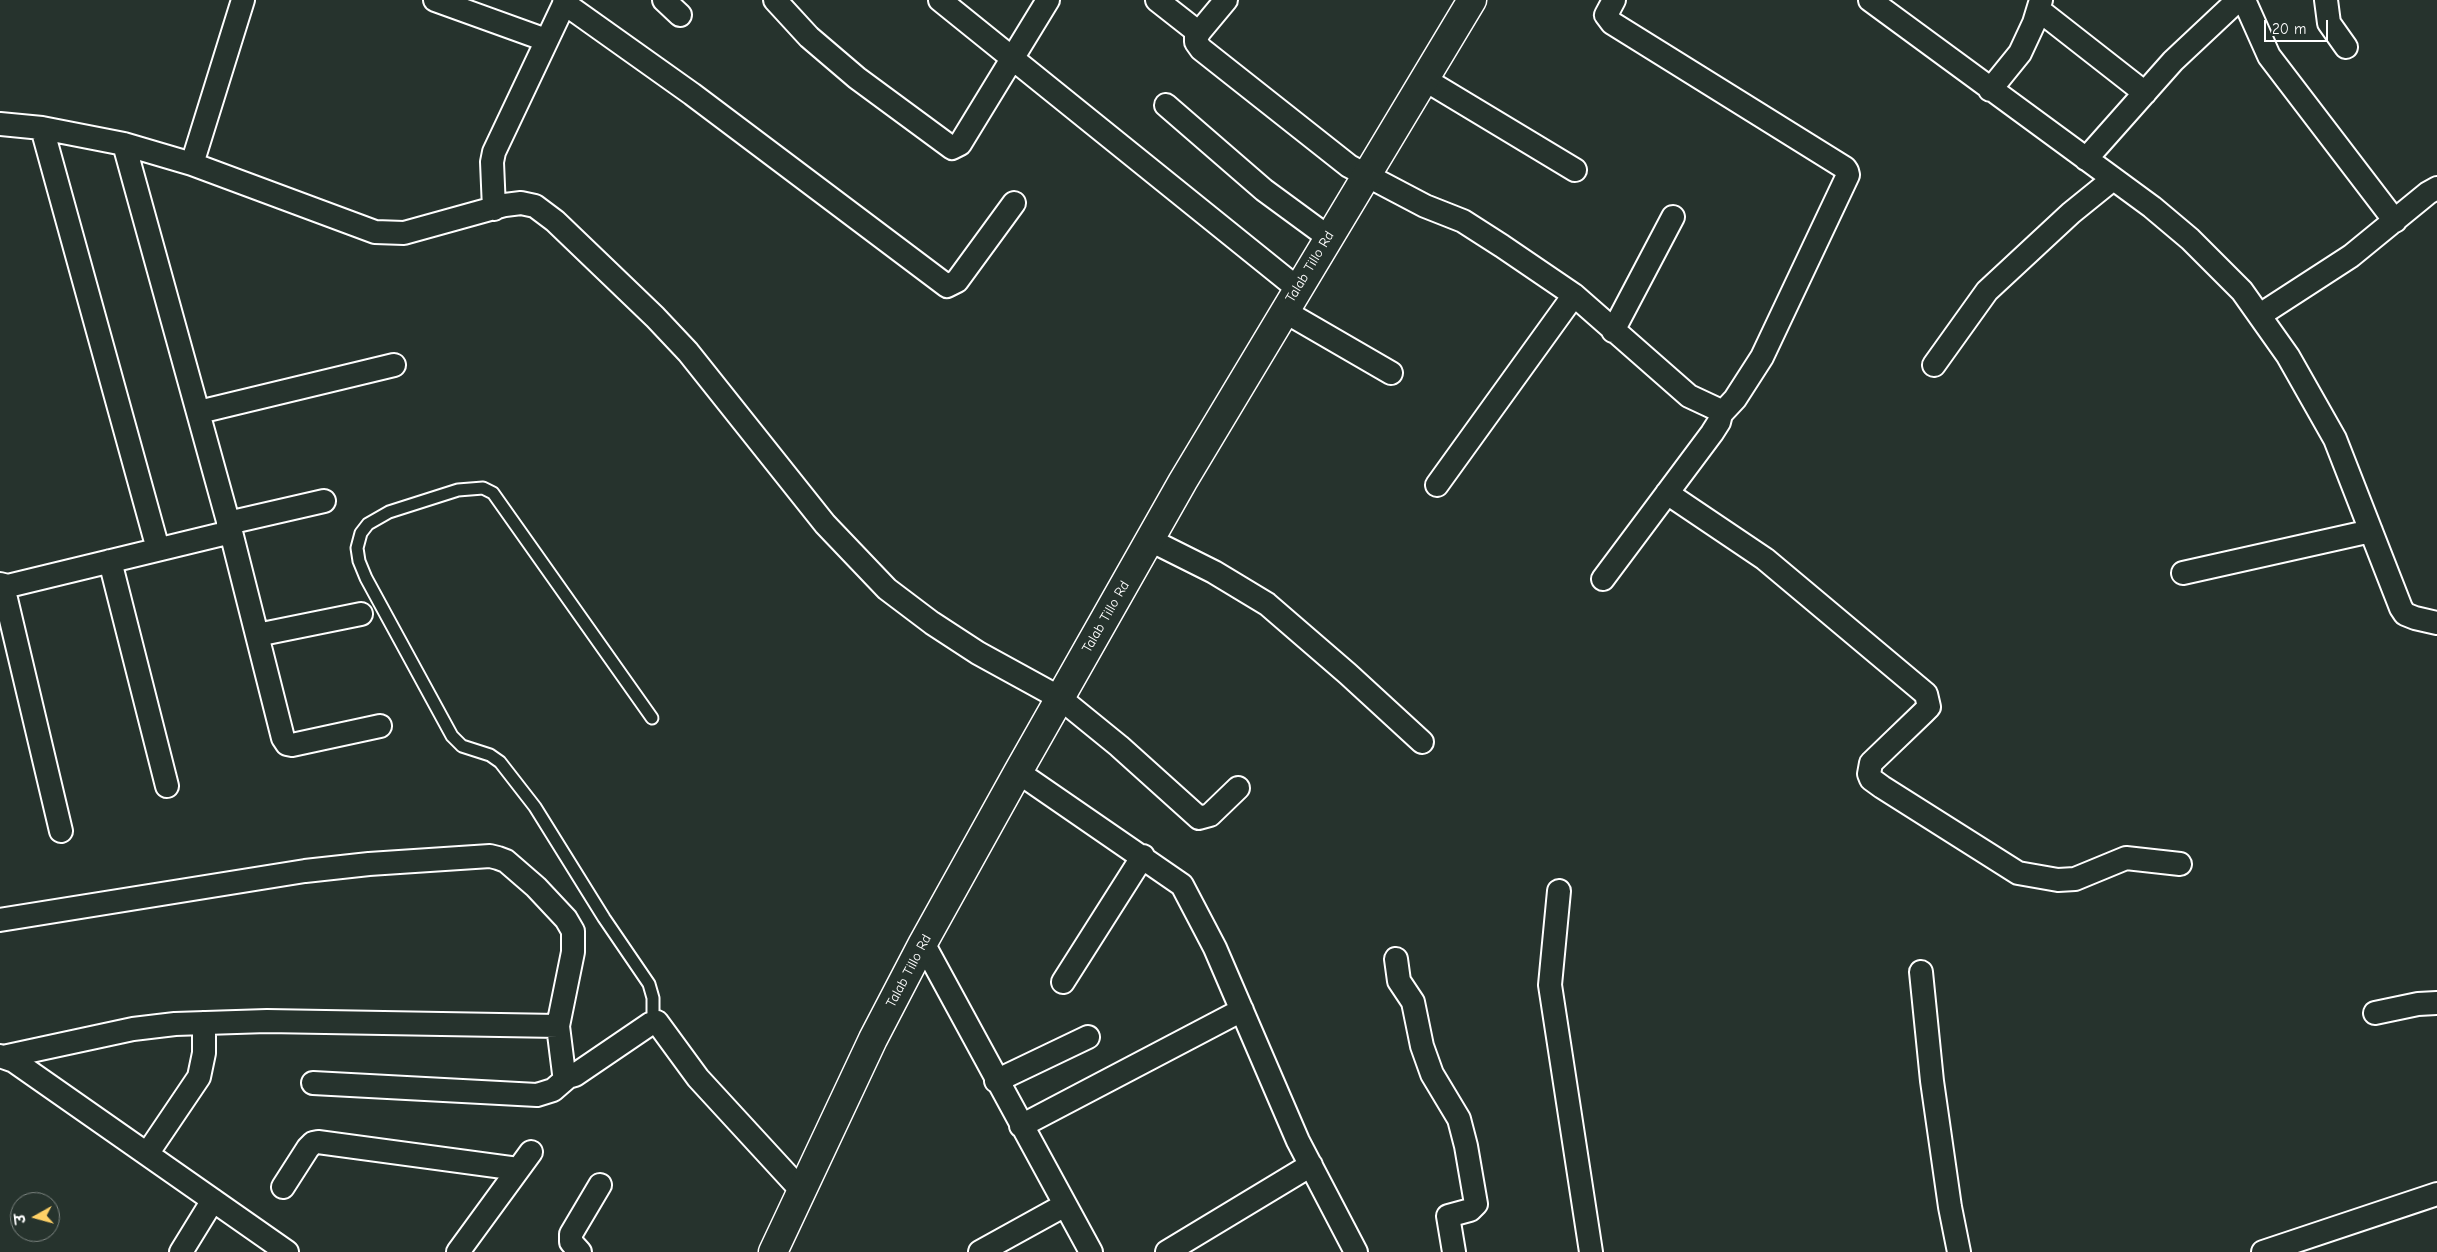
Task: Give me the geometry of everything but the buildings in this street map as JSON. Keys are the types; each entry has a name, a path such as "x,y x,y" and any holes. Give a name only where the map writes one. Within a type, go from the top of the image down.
{"main road":[{"name":"Talab Tillo Rd","path":"773,1252 873,1039 923,943 1018,772 1219,420 1472,0"}],"street":[{"path":"197,146 243,0"},
{"path":"435,0 546,40"},
{"path":"775,0 808,37 857,78 952,148 960,144 1048,0"},
{"path":"940,0 1014,58 1291,299 1391,373"},
{"path":"1157,0 1199,33"},
{"path":"1226,0 1199,33 1196,42 1201,49 1349,166 1425,206 1464,221 1574,295 1684,392 1695,400 1715,407 1721,414"},
{"path":"1602,579 1720,422 1721,414 1735,399 1762,358 1848,175 1845,168 1612,24 1606,15 1614,0"},
{"path":"1870,0 2158,212 2190,239 2242,291 2288,356 2324,417 2340,452 2401,608 2406,614 2415,618 2437,623"},
{"path":"2086,159 2173,61 2238,0"},
{"path":"2244,0 2269,56 2395,221"},
{"path":"2326,0 2329,23 2346,47"},
{"path":"494,209 494,152 565,2 692,94 947,286 956,281 1014,203"},
{"path":"1990,90 2020,53 2040,5 2145,92"},
{"path":"1424,79 1575,170"},
{"path":"1166,105 1264,190 1328,237"},
{"path":"0,124 42,128 124,144 197,146 375,232 404,232 494,209 529,203 555,221 655,317 688,352 819,517 887,589 932,623 978,653 1060,698 1119,746 1200,818 1210,815 1238,788"},
{"path":"42,128 158,549"},
{"path":"124,144 230,527 283,738 287,744 300,744 380,726"},
{"path":"1934,365 1987,291 2056,226 2113,179"},
{"path":"2260,315 2350,256 2428,193 2437,188"},
{"path":"1613,331 1673,217"},
{"path":"1436,485 1574,295"},
{"path":"199,412 394,365"},
{"path":"1667,493 1765,559 1926,694 1929,707 1871,763 1869,774 1871,779 2018,873 2058,880 2075,879 2126,858 2180,864"},
{"path":"61,831 2,585 158,549 324,501"},
{"path":"2183,573 2371,531"},
{"path":"1150,540 1214,572 1267,604 1348,674 1422,742"},
{"path":"110,561 167,786"},
{"path":"257,635 361,614"},
{"path":"1018,772 1143,856 1175,879 1187,892 1215,948 1311,1165 1356,1252"},
{"path":"0,920 305,871 369,864 490,856 498,858 506,861 536,887 566,919 573,930 575,940 558,1026 562,1071 568,1077"},
{"path":"1063,982 1143,856"},
{"path":"1558,891 1550,985 1591,1252"},
{"path":"923,943 996,1081 1091,1252"},
{"path":"1396,959 1399,980 1413,1002 1422,1046 1432,1074 1459,1120 1466,1146 1476,1204 1470,1210 1448,1216 1454,1252"},
{"path":"1921,972 1932,1081 1950,1207 1959,1252"},
{"path":"2376,1013 2418,1004 2437,1003"},
{"path":"1021,1126 1242,1010"},
{"path":"2,1057 133,1029 204,1023 267,1021 558,1026"},
{"path":"313,1082 537,1095 553,1090 568,1077 575,1075 653,1022 662,1025 698,1078 801,1190"},
{"path":"147,1154 199,1077 204,1053 204,1023"},
{"path":"996,1081 1088,1037"},
{"path":"2,1057 14,1061 287,1252"},
{"path":"283,1187 308,1148 313,1143 318,1142 524,1160 458,1252"},
{"path":"1167,1252 1311,1165"},
{"path":"580,1252 571,1242 571,1234 600,1185"},
{"path":"2263,1252 2437,1194"},
{"path":"181,1252 213,1200"},
{"path":"980,1252 1064,1204"}],"lane":[{"path":"652,718 493,493 483,488 458,490 389,512 368,524 361,532 357,548 359,560 366,578 452,736 462,746 490,755 500,762 535,806 604,918 649,984 653,998 653,1022"}]}
